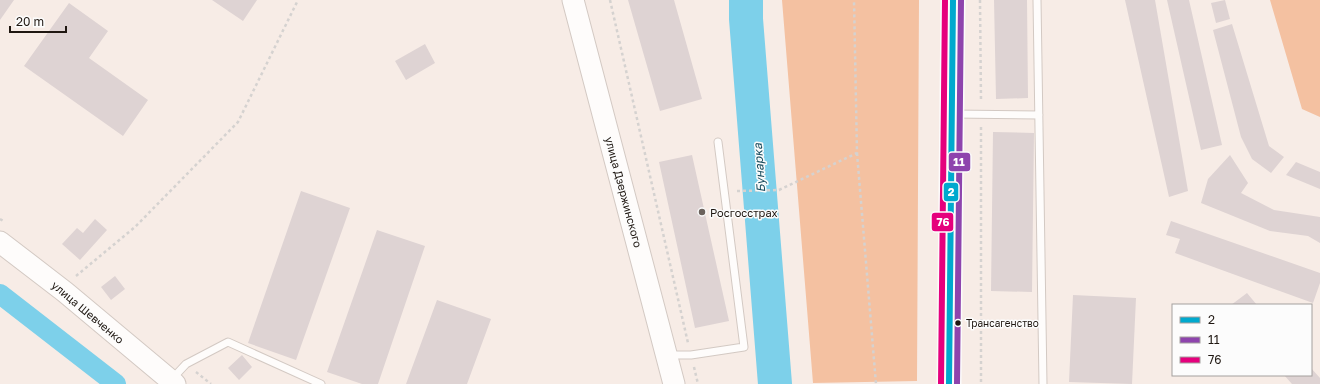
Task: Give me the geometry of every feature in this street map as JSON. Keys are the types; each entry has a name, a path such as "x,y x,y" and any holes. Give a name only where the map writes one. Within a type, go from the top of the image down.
{"main road":[{"name":"улица Дзержинского","path":"573,0 674,384"},
{"path":"949,384 953,0"},
{"name":"улица Шевченко","path":"0,242 65,292 172,382"}],"lane":[{"path":"1037,0 1042,384"},
{"path":"952,114 1039,115"},
{"path":"667,355 691,355 744,347 718,142"},
{"path":"172,382 186,364 228,342 321,384"}],"path":[{"path":"76,276 135,227 238,122 298,0"},
{"path":"610,0 698,384"},
{"path":"854,0 857,153 876,384"},
{"path":"980,0 982,384"},
{"path":"745,191 779,190 857,153"}],"shaded area":[{"path":"782,0 919,0 917,381 813,383"},
{"path":"1270,0 1320,0 1320,117 1302,109"}],"building":[{"path":"0,0 14,0 0,20"},
{"path":"212,0 257,0 243,21"},
{"path":"628,0 674,0 702,99 660,111"},
{"path":"994,0 1027,0 1028,98 996,99"},
{"path":"1125,0 1155,0 1188,191 1169,197"},
{"path":"1167,0 1189,0 1222,145 1201,150"},
{"path":"1225,0 1230,19 1216,23 1211,3"},
{"path":"69,3 108,31 89,58 148,100 123,136 24,66"},
{"path":"1232,24 1269,146 1284,157 1271,173 1252,159 1241,137 1213,30"},
{"path":"425,44 435,63 406,80 395,61"},
{"path":"993,132 1034,133 1032,292 991,291"},
{"path":"692,155 729,321 695,328 659,162"},
{"path":"1230,155 1248,183 1241,193 1274,210 1320,217 1320,243 1308,236 1270,231 1201,203 1208,179"},
{"path":"1296,162 1320,172 1320,189 1286,175"},
{"path":"301,191 350,208 296,360 248,343"},
{"path":"95,219 107,230 80,260 62,244 77,228 83,233"},
{"path":"1171,221 1320,273 1320,283 1313,303 1175,253 1180,239 1166,235"},
{"path":"377,230 425,246 378,384 362,384 327,372"},
{"path":"115,276 125,289 111,300 101,287"},
{"path":"1247,293 1256,304 1232,304"},
{"path":"1073,295 1136,298 1132,384 1069,382"},
{"path":"437,300 491,319 467,384 406,384"},
{"path":"242,355 252,367 239,380 228,368"},
{"path":"1312,369 1320,378 1320,384 1292,384 1285,376 1312,376"}],"waterway":[{"name":"Бунарка","path":"746,0 746,19 775,384"},
{"path":"0,294 116,384"}],"transit line":[{"name":"76","path":"941,384 945,0"},
{"name":"2","path":"949,384 953,0"},
{"name":"11","path":"957,384 961,0"}],"place":[{"name":"Росгосстрах","path":"702,212"},
{"name":"Трансагенство","path":"958,323"}]}
